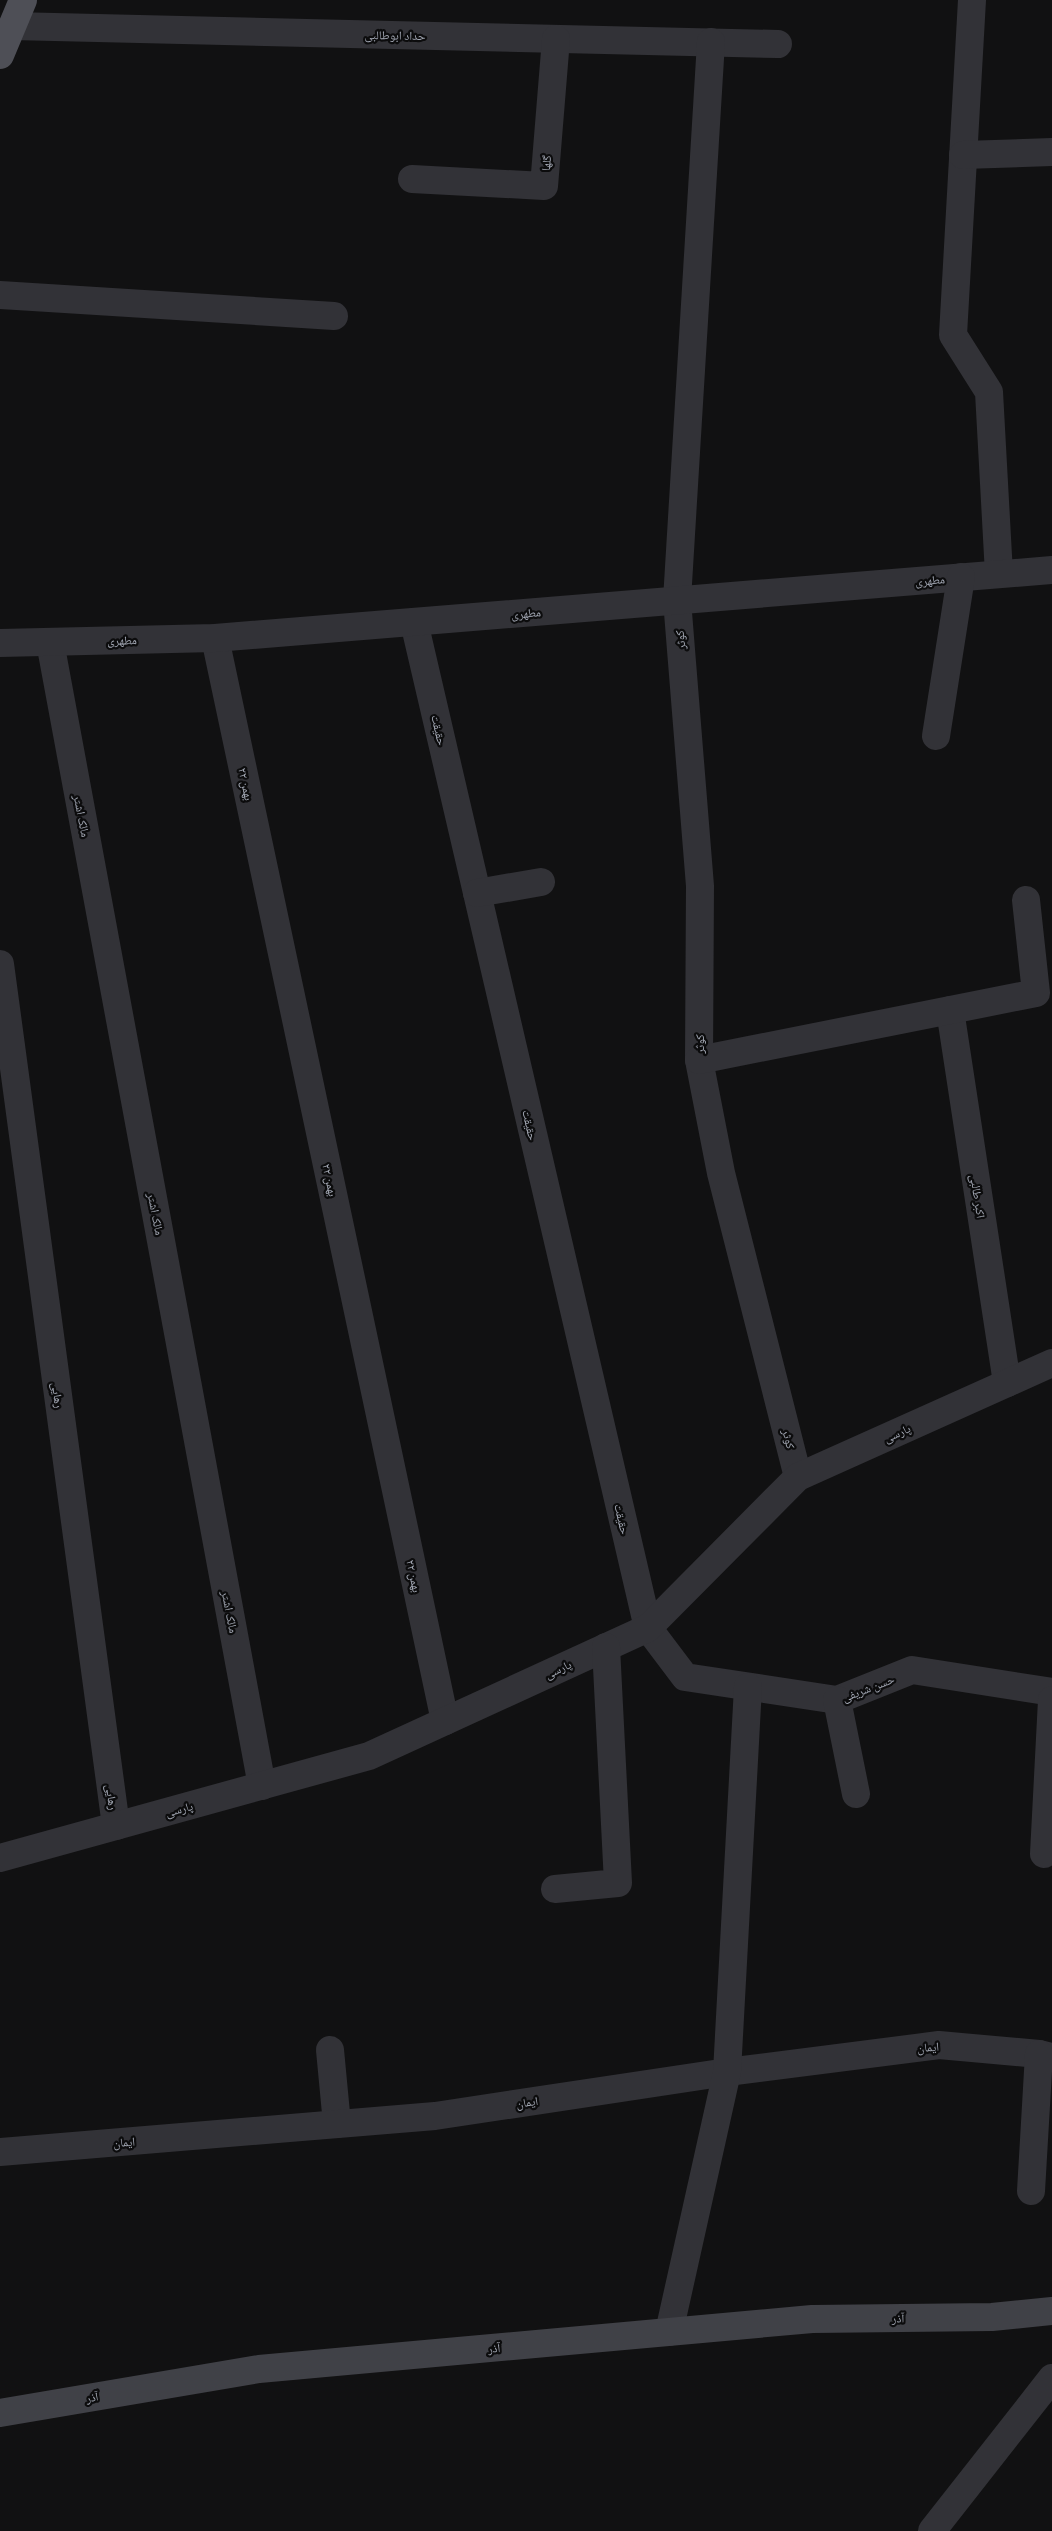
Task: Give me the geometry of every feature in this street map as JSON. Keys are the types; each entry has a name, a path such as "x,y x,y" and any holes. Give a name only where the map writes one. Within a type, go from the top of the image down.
{"main road":[{"path":"0,55 23,0"},
{"name":"آذر","path":"0,2413 259,2369 812,2319 992,2317 1052,2311"},
{"name":"آذر","path":"992,2317 1052,2330"}],"street":[{"path":"972,0 953,335 989,392 999,574"},
{"name":"حداد ابوطالبی","path":"12,26 778,44"},
{"name":"گلها","path":"412,179 544,186 556,39"},
{"name":"کوثر","path":"711,42 677,600 700,886 699,1060 721,1173 798,1477"},
{"path":"963,155 1052,152"},
{"path":"0,294 334,316"},
{"name":"مطهری","path":"0,643 215,638 1052,570"},
{"path":"936,736 961,577"},
{"name":"حقیقت","path":"414,622 648,1628"},
{"name":"۲۲ بهمن","path":"215,638 445,1721"},
{"name":"مالک اشتر","path":"50,642 262,1786"},
{"path":"477,894 541,882"},
{"path":"699,1060 1036,993 1026,900"},
{"name":"رهایی","path":"0,964 116,1826"},
{"name":"اکبر طالبی","path":"950,1010 1007,1383"},
{"name":"پارسی","path":"0,1858 369,1756 648,1628 798,1477 1052,1363"},
{"name":"حسن شریفی","path":"648,1628 685,1677 748,1687 836,1700 912,1670 1052,1692"},
{"path":"554,1888 618,1883 606,1647"},
{"path":"669,2332 727,2072 748,1687"},
{"path":"836,1700 856,1794"},
{"path":"1044,1854 1052,1700"},
{"name":"ایمان","path":"0,2152 435,2116 727,2072 939,2045 1045,2055"},
{"path":"330,2050 337,2124"},
{"path":"1032,2190 1045,2055"},
{"path":"932,2531 1052,2378"}]}
